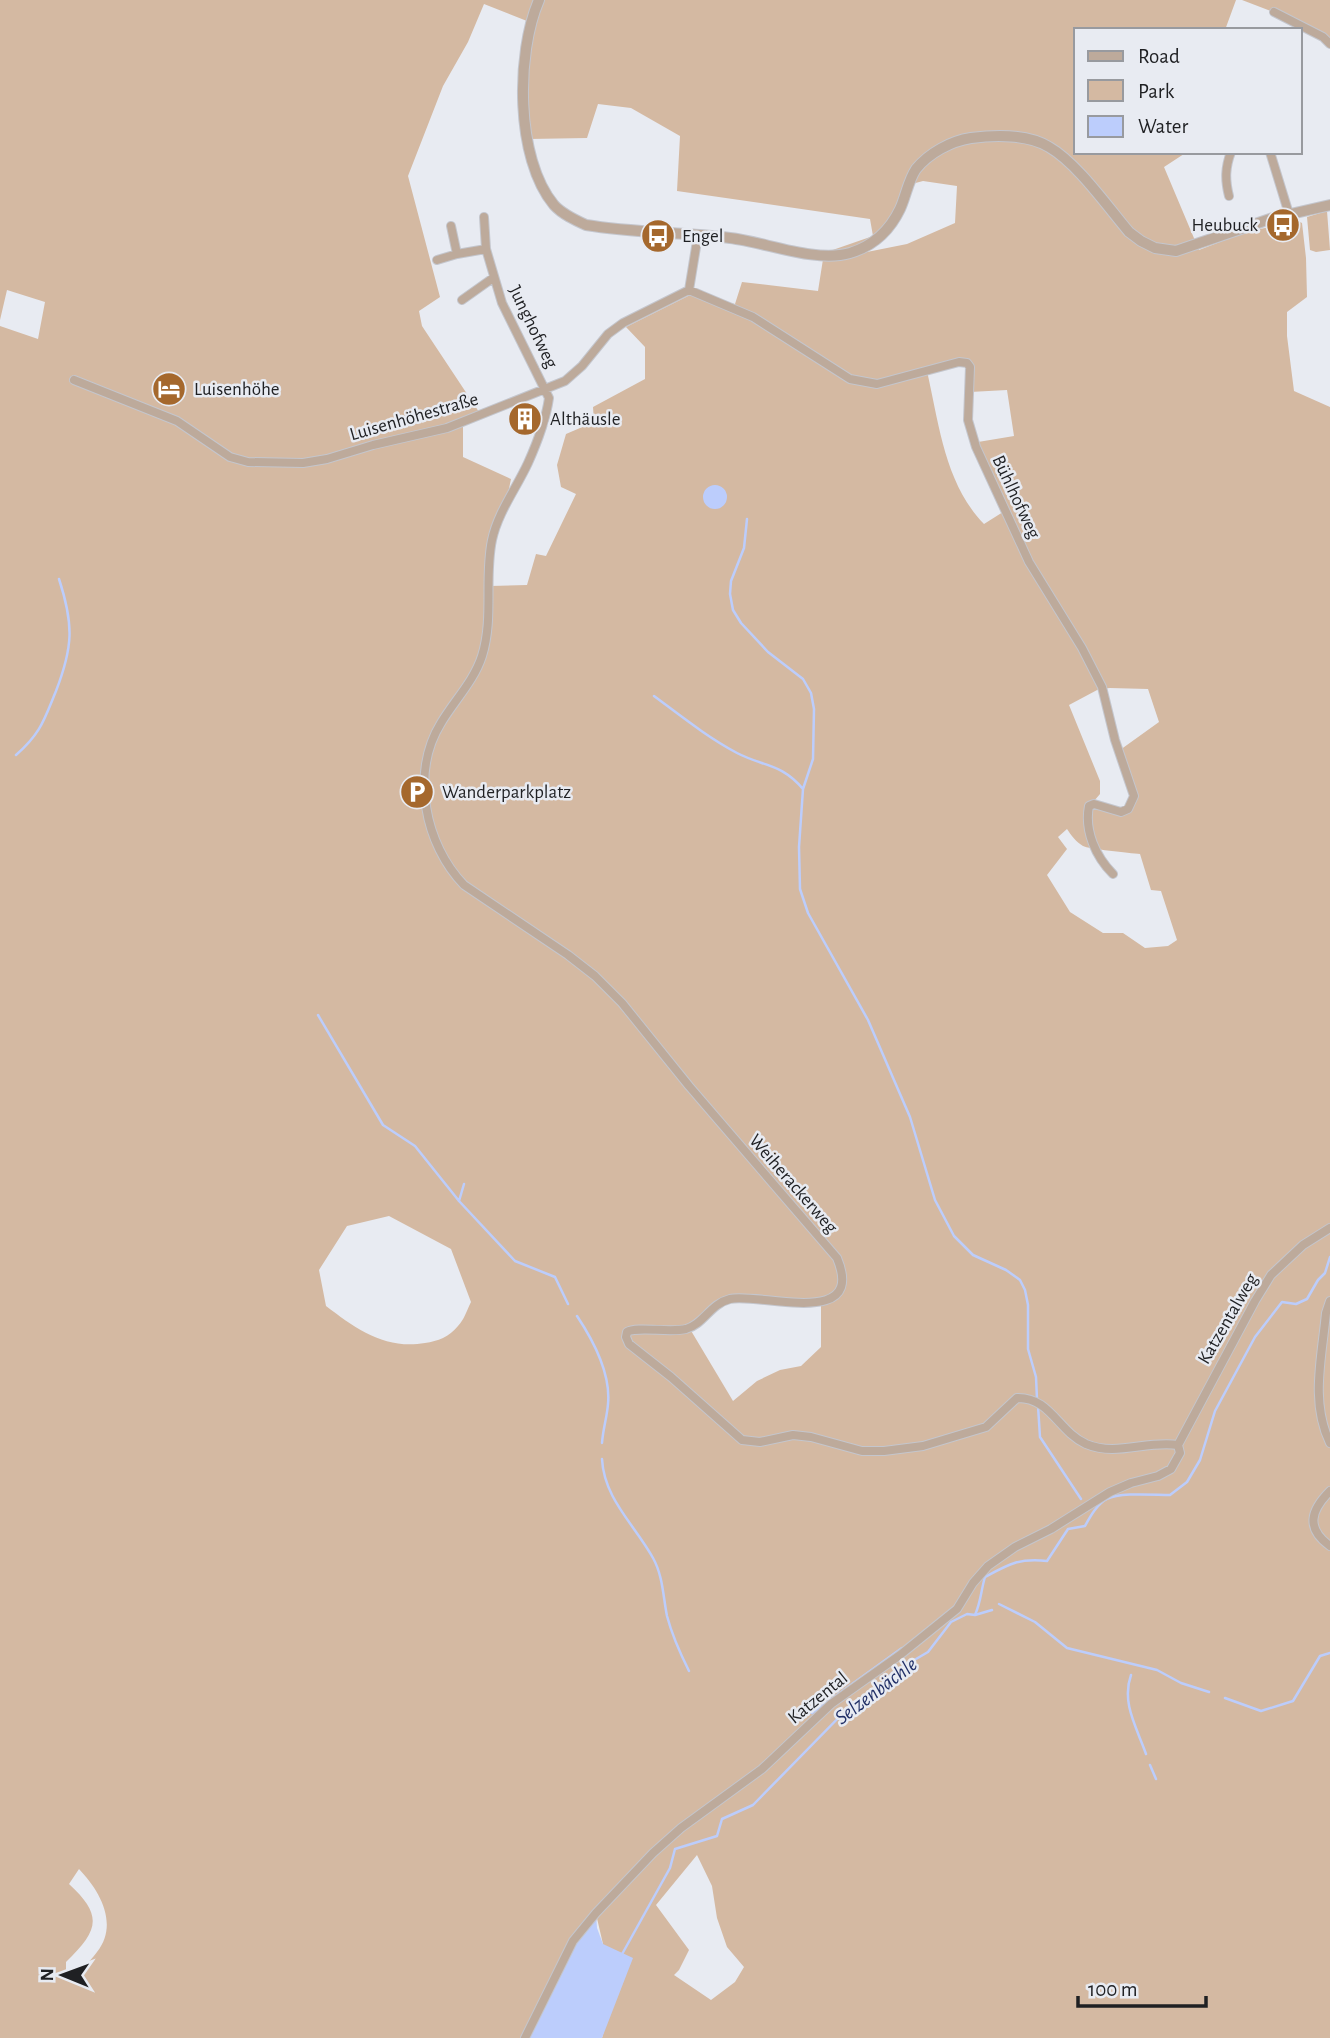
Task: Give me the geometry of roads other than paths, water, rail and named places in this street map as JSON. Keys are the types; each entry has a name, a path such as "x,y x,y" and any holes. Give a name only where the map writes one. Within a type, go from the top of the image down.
{"street":[{"path":"539,0 527,42 523,99 528,143 538,176 555,207 586,225 729,238 820,255 847,254 866,248 882,235 901,208 917,169 934,152 961,140 989,135 1011,136 1047,145 1068,161 1129,232 1141,242 1155,248 1176,251 1289,214 1330,205"},
{"path":"1274,12 1323,37 1330,44"},
{"path":"1229,196 1225,181 1226,164 1230,154"},
{"path":"1271,154 1289,214"},
{"name":"Junghofweg","path":"484,217 486,249 493,278 514,328 546,388"},
{"path":"451,226 457,254"},
{"path":"689,290 698,235"},
{"path":"437,260 486,249"},
{"name":"Junghofweg","path":"462,300 493,278"},
{"name":"Luisenhöhestraße","path":"74,380 177,421 230,457 248,462 303,463 447,428 565,381 589,358 608,334 623,323 689,290"},
{"name":"Bühlhofweg","path":"689,290 752,317 850,379 864,383 889,382 959,362 967,363 970,367 968,419 976,447 1029,562 1082,648 1102,687 1115,740 1132,786 1134,796 1128,809 1121,812 1094,804 1089,806 1086,818 1098,856 1113,874"},
{"name":"Weiherackerweg","path":"546,388 549,398 547,410 528,462 496,524 492,540 488,625 482,656 474,675 432,740 426,792 429,823 435,842 450,871 464,885 568,955 595,976 622,1003 688,1086 837,1258 843,1272 838,1291 830,1298 814,1303 790,1304 730,1299 718,1303 699,1323 690,1328 666,1331 632,1328 626,1337 629,1344 742,1440 760,1442 793,1435 811,1437 862,1451 923,1446 986,1427 1017,1398 1040,1403 1070,1434 1103,1450 1126,1450 1164,1443 1178,1446"},
{"name":"Katzentalweg","path":"1178,1446 1271,1275 1303,1245 1330,1227"},
{"path":"1330,1301 1326,1312 1318,1386 1320,1417 1330,1444"},
{"name":"Katzental","path":"525,2038 573,1941 653,1853 681,1828 762,1769 831,1704 900,1656 957,1609 973,1583 988,1566 1110,1492 1171,1469 1180,1453 1178,1446"},
{"path":"1330,1491 1314,1511 1313,1521 1318,1535 1330,1546"}],"water":[{"path":"715,485 724,488 727,497 724,506 715,509 706,506 703,497 706,488"},
{"path":"596,1913 597,1928 603,1944 633,1958 602,2038 525,2038 573,1941"}],"waterway":[{"path":"747,519 744,548 731,581 733,610 741,623 768,652 803,679 811,693 814,709 813,759 803,789 799,847 800,889 808,913 868,1020 910,1117 935,1200 954,1236 973,1255 1006,1270 1020,1280 1025,1290 1028,1305 1028,1349 1036,1377 1037,1399"},
{"path":"16,755 41,726 66,661 69,623 59,579"},
{"path":"654,696 715,740 747,758 780,770 803,789"},
{"path":"318,1015 383,1125 415,1146 459,1201 515,1261 555,1277 568,1304"},
{"path":"459,1201 464,1184"},
{"name":"Selzenbächle","path":"621,1956 670,1868 675,1849 717,1836 722,1819 753,1805 850,1706 874,1696 892,1673 928,1652 951,1622 967,1614 975,1615 985,1577 1015,1563 1029,1560 1047,1561 1068,1529 1085,1526 1097,1507 1107,1499 1128,1495 1170,1495 1187,1482 1200,1460 1215,1411 1255,1337 1282,1302 1296,1304 1307,1299 1325,1273 1330,1257"},
{"path":"577,1316 595,1346 607,1381 608,1404 602,1443"},
{"path":"1038,1406 1040,1437 1081,1499"},
{"path":"602,1459 608,1487 614,1499 656,1565 669,1623 689,1671"},
{"path":"999,1604 1035,1622 1067,1648 1157,1670 1181,1683 1209,1692"},
{"path":"975,1615 992,1610"},
{"path":"812,1713 902,1648"},
{"path":"1225,1698 1261,1711 1293,1701 1320,1656 1330,1653"},
{"path":"1131,1675 1128,1685 1129,1705 1146,1754"},
{"path":"1150,1765 1156,1779"}],"place":[{"name":"Heubuck","path":"1283,225"},
{"name":"Engel","path":"658,236"},
{"name":"Luisenhöhe","path":"169,389"},
{"name":"Althäusle","path":"525,419"},
{"name":"Wanderparkplatz","path":"417,792"}]}
